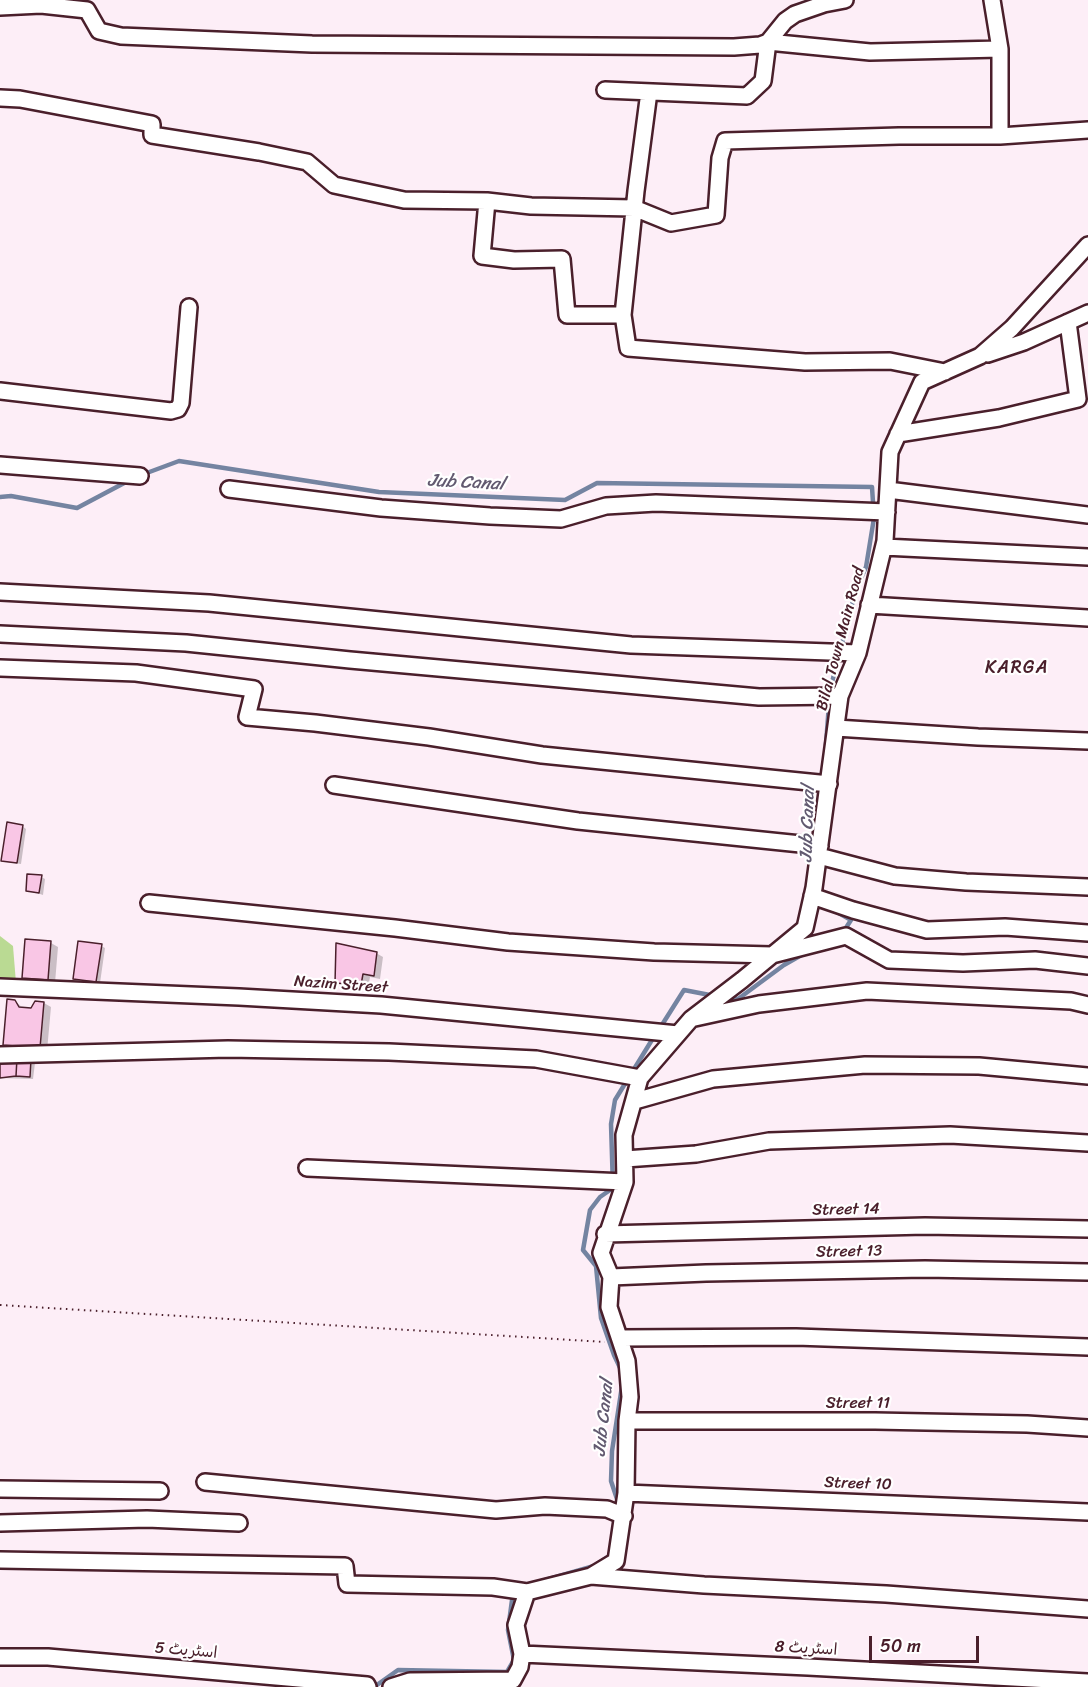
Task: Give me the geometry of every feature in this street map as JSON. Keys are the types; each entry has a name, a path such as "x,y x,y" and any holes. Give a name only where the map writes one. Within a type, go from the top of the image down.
{"street":[{"path":"605,90 747,96 763,81 768,42 785,21 795,14 824,2 845,0"},
{"path":"992,0 1000,49 1000,136"},
{"path":"0,7 88,5 99,31 133,37 312,45 735,46 760,45 768,42 870,52 1000,49"},
{"path":"649,92 623,315 628,348 806,362 890,361 945,372"},
{"path":"0,98 20,99 152,124 152,135 307,162 334,185 404,200 487,201 531,206 634,207 671,223 716,215 720,158 725,141 899,136 1000,136 1088,130"},
{"path":"487,201 482,256 514,260 562,259 567,315 623,315"},
{"name":"Bilal Town Main Road","path":"527,1592 591,1576 616,1561 626,1493 627,1421 630,1397 627,1361 609,1307 611,1277 601,1253 605,1234 625,1182 624,1134 640,1078 691,1018 805,928 819,851 840,696 858,652 884,547 890,452 922,382 980,356 1012,328 1088,245"},
{"path":"0,391 171,411 178,409 181,403 189,307"},
{"path":"980,356 1023,342 1088,313"},
{"path":"898,434 999,418 1078,399 1068,322"},
{"path":"0,465 140,476"},
{"path":"229,489 381,508 561,519 606,506 656,503 887,512"},
{"path":"888,490 1088,515"},
{"path":"884,547 1088,557"},
{"path":"0,592 209,603 632,645 858,652"},
{"path":"869,605 1088,618"},
{"path":"0,634 186,643 759,697 840,696"},
{"path":"0,668 136,673 254,689 247,717 429,737 554,757 828,784"},
{"path":"836,728 978,738 1088,741"},
{"path":"334,785 578,821 819,851 895,876 966,882 1088,886"},
{"path":"812,896 853,910 927,930 1005,927 1088,933"},
{"path":"149,903 508,942 654,952 772,955 846,936 889,960 963,963 1035,960 1088,966"},
{"name":"Nazim Street","path":"0,987 381,1005 678,1034"},
{"path":"691,1018 759,1004 867,991 1071,1001 1088,1005"},
{"path":"0,1056 228,1049 389,1052 536,1059 640,1078"},
{"path":"635,1101 713,1078 864,1065 979,1066 1088,1077"},
{"path":"625,1159 696,1154 769,1141 950,1135 1088,1143"},
{"path":"307,1168 625,1182"},
{"name":"Street 14","path":"605,1234 925,1226 1088,1230"},
{"name":"Street 13","path":"611,1277 717,1272 925,1269 1088,1272"},
{"path":"620,1340 796,1337 1088,1347"},
{"name":"Street 11","path":"627,1421 898,1422 1027,1424 1088,1428"},
{"path":"205,1482 496,1509 545,1506 607,1509 624,1515"},
{"path":"0,1489 160,1491"},
{"name":"Street 10","path":"626,1493 1088,1512"},
{"path":"0,1522 147,1519 239,1523"},
{"path":"0,1560 345,1566 348,1584 493,1587 527,1592 516,1625 522,1654 520,1667 513,1680 410,1681 391,1687"},
{"path":"591,1576 704,1586 886,1594 1088,1609"},
{"name":"اسٹریٹ 8","path":"522,1654 1088,1682"},
{"name":"اسٹریٹ 5","path":"0,1657 48,1657 367,1685 368,1687"}],"path":[{"path":"0,1305 620,1340"}],"green space":[{"path":"0,936 13,946 16,983 0,982"}],"building":[{"path":"7,822 23,825 17,863 1,861"},
{"path":"27,874 42,875 39,893 26,891"},
{"path":"25,939 51,941 48,980 22,978"},
{"path":"78,941 102,944 96,982 73,979"},
{"path":"336,943 377,952 374,976 363,974 361,985 335,983"},
{"path":"7,999 15,1000 19,1007 31,1008 35,1001 44,1002 40,1048 3,1045"},
{"path":"17,1058 31,1059 30,1077 16,1076"},
{"path":"17,1058 16,1076 0,1078 0,1059"}],"waterway":[{"name":"Jub Canal","path":"144,474 179,461 379,492 565,500 597,483 872,487 874,518 866,567 856,589 830,690 826,745"},
{"name":"Jub Canal","path":"0,497 11,496 77,508 128,481"},
{"name":"Jub Canal","path":"835,911 851,920 842,934"},
{"name":"Jub Canal","path":"726,997 738,999 784,965 805,953"},
{"name":"Jub Canal","path":"660,1028 684,990 715,996"},
{"name":"Jub Canal","path":"622,1372 601,1318 596,1266 583,1250 590,1210 600,1197 613,1188 611,1124 615,1100 655,1035"},
{"name":"Jub Canal","path":"619,1505 611,1481 612,1451 622,1386"},
{"name":"Jub Canal","path":"535,1583 594,1566 609,1556 612,1548"},
{"name":"Jub Canal","path":"374,1687 398,1670 507,1672 514,1660 508,1630 512,1600 518,1594"}],"district":[{"name":"KARGA","path":"1017,668"}]}
